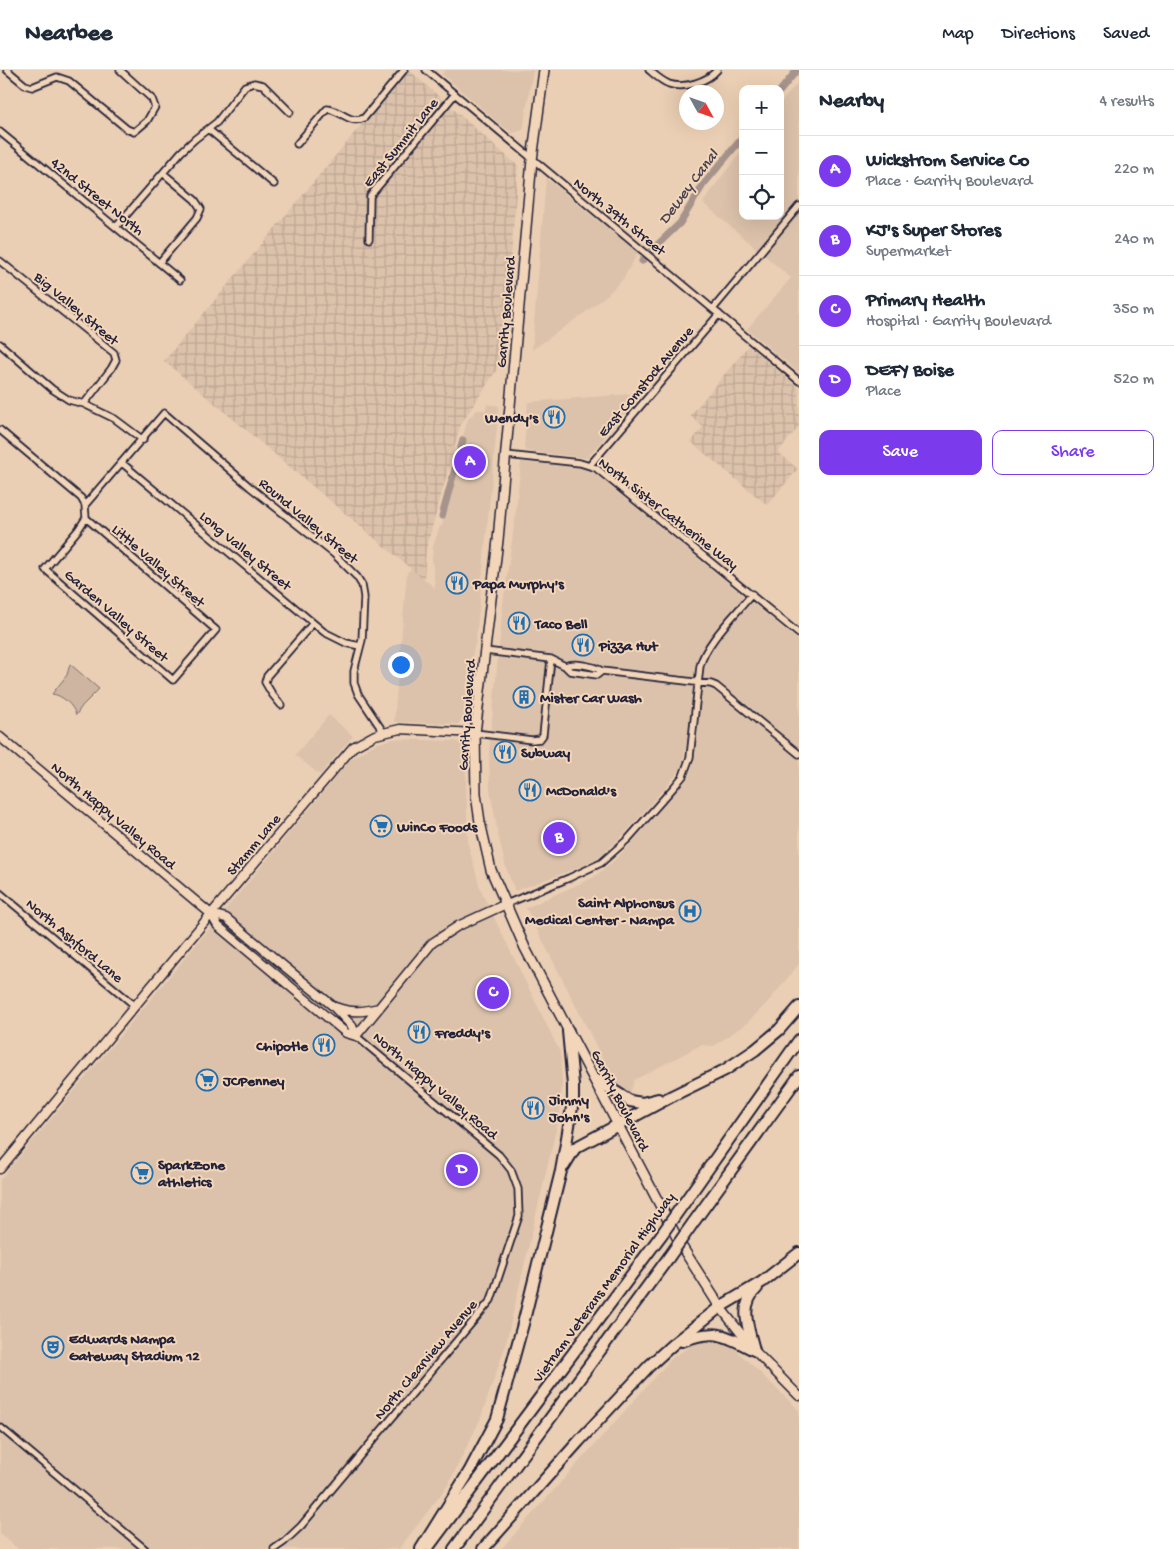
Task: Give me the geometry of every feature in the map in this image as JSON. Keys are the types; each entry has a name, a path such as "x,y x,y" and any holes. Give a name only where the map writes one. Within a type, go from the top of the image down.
{"highway":[{"path":"561,1171 575,1148 672,1096 726,1070 755,1050 779,1030 799,1007"},
{"path":"421,1549 469,1472 497,1418 523,1324 561,1171 573,1102 568,1031"},
{"name":"Vietnam Veterans Memorial Highway","path":"426,1549 662,1234 799,1040"},
{"path":"454,1549 669,1257 799,1076"},
{"path":"596,1079 630,1101 642,1103 672,1096"},
{"path":"483,1549 585,1434 649,1366 720,1307 762,1282 799,1253"},
{"path":"754,1350 746,1308 753,1292 762,1282"},
{"path":"672,1345 699,1334 713,1334 729,1338 754,1350"}],"main road":[{"name":"Garrity Boulevard","path":"544,70 532,160 506,455 476,733 476,794 491,870 525,948 568,1031 596,1079 682,1247 720,1307"},
{"name":"Stamm Lane","path":"0,1168 211,914 353,748 375,735 400,730 476,733"},
{"name":"North Happy Valley Road","path":"0,737 211,914 218,926 346,1033 356,1036"},
{"path":"356,1036 432,944 458,926 506,904"},
{"name":"North Happy Valley Road","path":"211,914 226,918 333,1006 352,1026 356,1036"},
{"path":"333,1006 347,1012 379,1008"},
{"path":"720,1307 754,1350 799,1396"}],"street":[{"path":"7,70 25,85 32,87 58,77 69,81 127,129 134,132 147,121 155,107 152,99 120,70"},
{"path":"297,144 327,109 334,110 352,121 364,118 404,70"},
{"name":"North 39th Street","path":"426,70 799,381"},
{"path":"649,70 670,84 682,85 704,80 718,70"},
{"path":"116,227 195,138 217,122 246,86 254,82 263,86 290,112"},
{"name":"East Summit Lane","path":"369,239 370,196 455,94"},
{"path":"208,129 274,184"},
{"name":"42nd Street North","path":"0,132 180,280"},
{"path":"159,263 197,218 201,209 195,200 163,173"},
{"path":"713,309 799,206"},
{"name":"Big Valley Street","path":"0,261 114,353 116,360 112,369 84,404"},
{"name":"East Comstock Avenue","path":"590,465 719,314"},
{"path":"0,344 52,389 69,400 84,404 115,419 143,440 85,506"},
{"name":"Round Valley Street","path":"143,440 164,413 250,487 334,554 357,577 362,585 364,598 360,646 354,671 354,683 358,694 384,733"},
{"path":"0,430 81,498 85,506 86,518"},
{"name":"North Sister Catherine Way","path":"506,455 590,465 606,475 799,634"},
{"name":"Long Valley Street","path":"122,463 324,632 346,643 360,646"},
{"name":"Garden Valley Street","path":"86,518 45,569 173,680"},
{"name":"Little Valley Street","path":"86,518 216,630 173,680"},
{"path":"506,904 601,863 628,839 683,776 690,757 702,657 708,647 752,594"},
{"path":"281,705 265,682 267,676 313,622"},
{"path":"485,651 551,659 565,666 570,664 597,668 602,671 698,681 716,686 799,754"},
{"name":"Stamm Lane","path":"476,733 532,740 540,738 543,735 551,659"},
{"name":"North Ashford Lane","path":"0,893 134,1006"},
{"name":"North Happy Valley Road","path":"356,1036 498,1155"},
{"name":"North Clearview Avenue","path":"274,1549 301,1526 491,1300 519,1216 518,1189 510,1170 498,1155"},
{"path":"0,1427 145,1549"}],"shaded area":[{"path":"407,70 518,166 503,362 497,362 496,371 461,424 426,549 424,580 164,361"},
{"path":"445,70 533,70 523,130 513,133 501,125 442,74"},
{"path":"799,81 799,373 747,329 791,278 703,203 739,155 739,220 784,220 784,99"},
{"path":"546,178 638,253 623,279 608,294 532,350"},
{"path":"748,346 799,388 799,427 778,452 798,469 767,505 691,442 703,427 690,416"},
{"path":"642,393 587,458 526,451 524,448 528,402"},
{"path":"487,404 499,406 476,639 469,669 464,717 458,724 394,722 407,573 411,569 435,588 432,558 433,547 440,526 442,526 465,440 462,439 468,419 477,410 486,410"},
{"path":"521,462 576,467 594,473 799,641 799,964 768,1002 747,1023 714,1046 701,1045 634,1080 630,1094 620,1089 615,1083 526,908 594,877 609,865 630,845 683,784 690,774 696,752 685,751 681,767 675,776 628,830 602,855 588,864 515,891 506,868 498,834 490,789 489,752 503,603"},
{"path":"70,664 99,689 76,715 67,701 60,696 52,694 67,675"},
{"path":"329,715 353,736 320,775 295,755"},
{"path":"393,739 455,741 462,743 465,747 468,844 481,891 560,1052 562,1082 560,1113 505,1347 480,1420 448,1485 399,1549 18,1549 0,1534 0,1180 350,760 375,744"},
{"path":"718,1340 735,1349 799,1410 799,1549 501,1549 673,1357 699,1341"}],"waterway":[{"name":"Dewey Canal","path":"784,86 797,70"},
{"name":"Dewey Canal","path":"652,250 680,223 703,185 739,142"},
{"name":"Dewey Canal","path":"642,261 645,257"},
{"name":"Dewey Canal","path":"442,516 463,440"}],"place":[{"name":"Wendy's","path":"554,417"},
{"name":"Wickstrom Service Co","path":"470,462"},
{"name":"Papa Murphy's","path":"457,583"},
{"name":"Taco Bell","path":"519,623"},
{"name":"Pizza Hut","path":"583,645"},
{"name":"Mister Car Wash","path":"524,697"},
{"name":"Subway","path":"505,752"},
{"name":"McDonald's","path":"530,790"},
{"name":"WinCo Foods","path":"381,826"},
{"name":"KJ's Super Stores","path":"559,838"},
{"name":"Saint Alphonsus Medical Center - Nampa","path":"690,911"},
{"name":"Primary Health","path":"493,993"},
{"name":"Freddy's","path":"419,1032"},
{"name":"Chipotle","path":"324,1045"},
{"name":"JCPenney","path":"207,1080"},
{"name":"Jimmy John's","path":"533,1108"},
{"name":"DEFY Boise","path":"462,1170"},
{"name":"SparkZone athletics","path":"142,1173"},
{"name":"Edwards Nampa Gateway Stadium 12","path":"53,1347"}]}
